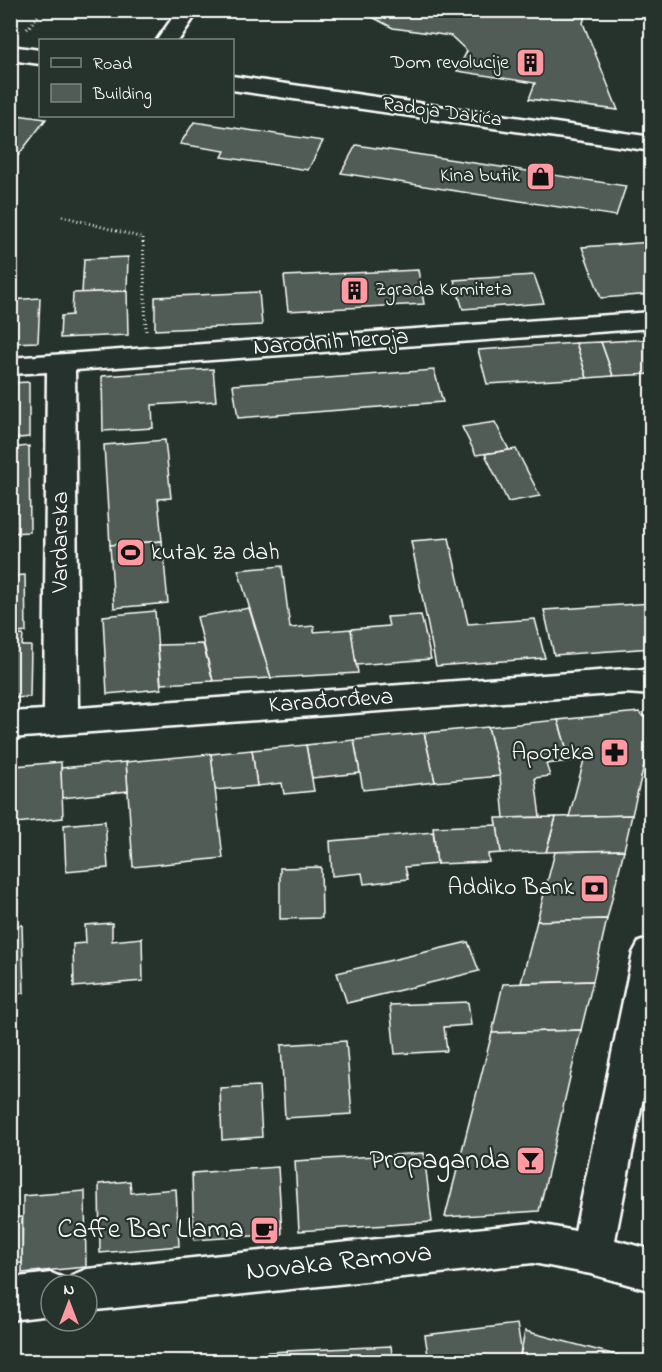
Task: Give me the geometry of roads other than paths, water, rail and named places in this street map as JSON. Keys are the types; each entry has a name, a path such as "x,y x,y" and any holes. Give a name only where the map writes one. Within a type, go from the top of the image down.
{"street":[{"path":"169,39 189,10"},
{"path":"10,53 39,57"},
{"name":"Radoja Dakića","path":"234,83 651,144"},
{"name":"Narodnih heroja","path":"10,366 651,320"},
{"name":"Vardarska","path":"61,363 61,721"},
{"name":"Karađorđeva","path":"10,725 626,681 651,683"},
{"path":"591,1254 651,953"},
{"name":"Novaka Ramova","path":"99,1289 533,1243 591,1254 651,1271"},
{"path":"10,1299 39,1295"}],"place":[{"name":"Dom revolucije","path":"530,63"},
{"name":"Kina butik","path":"541,176"},
{"name":"Zgrada Komiteta","path":"354,290"},
{"name":"kutak za dah","path":"130,553"},
{"name":"Apoteka","path":"615,753"},
{"name":"Addiko Bank","path":"595,888"},
{"name":"Propaganda","path":"531,1161"},
{"name":"Caffe Bar Llama","path":"265,1230"}]}
